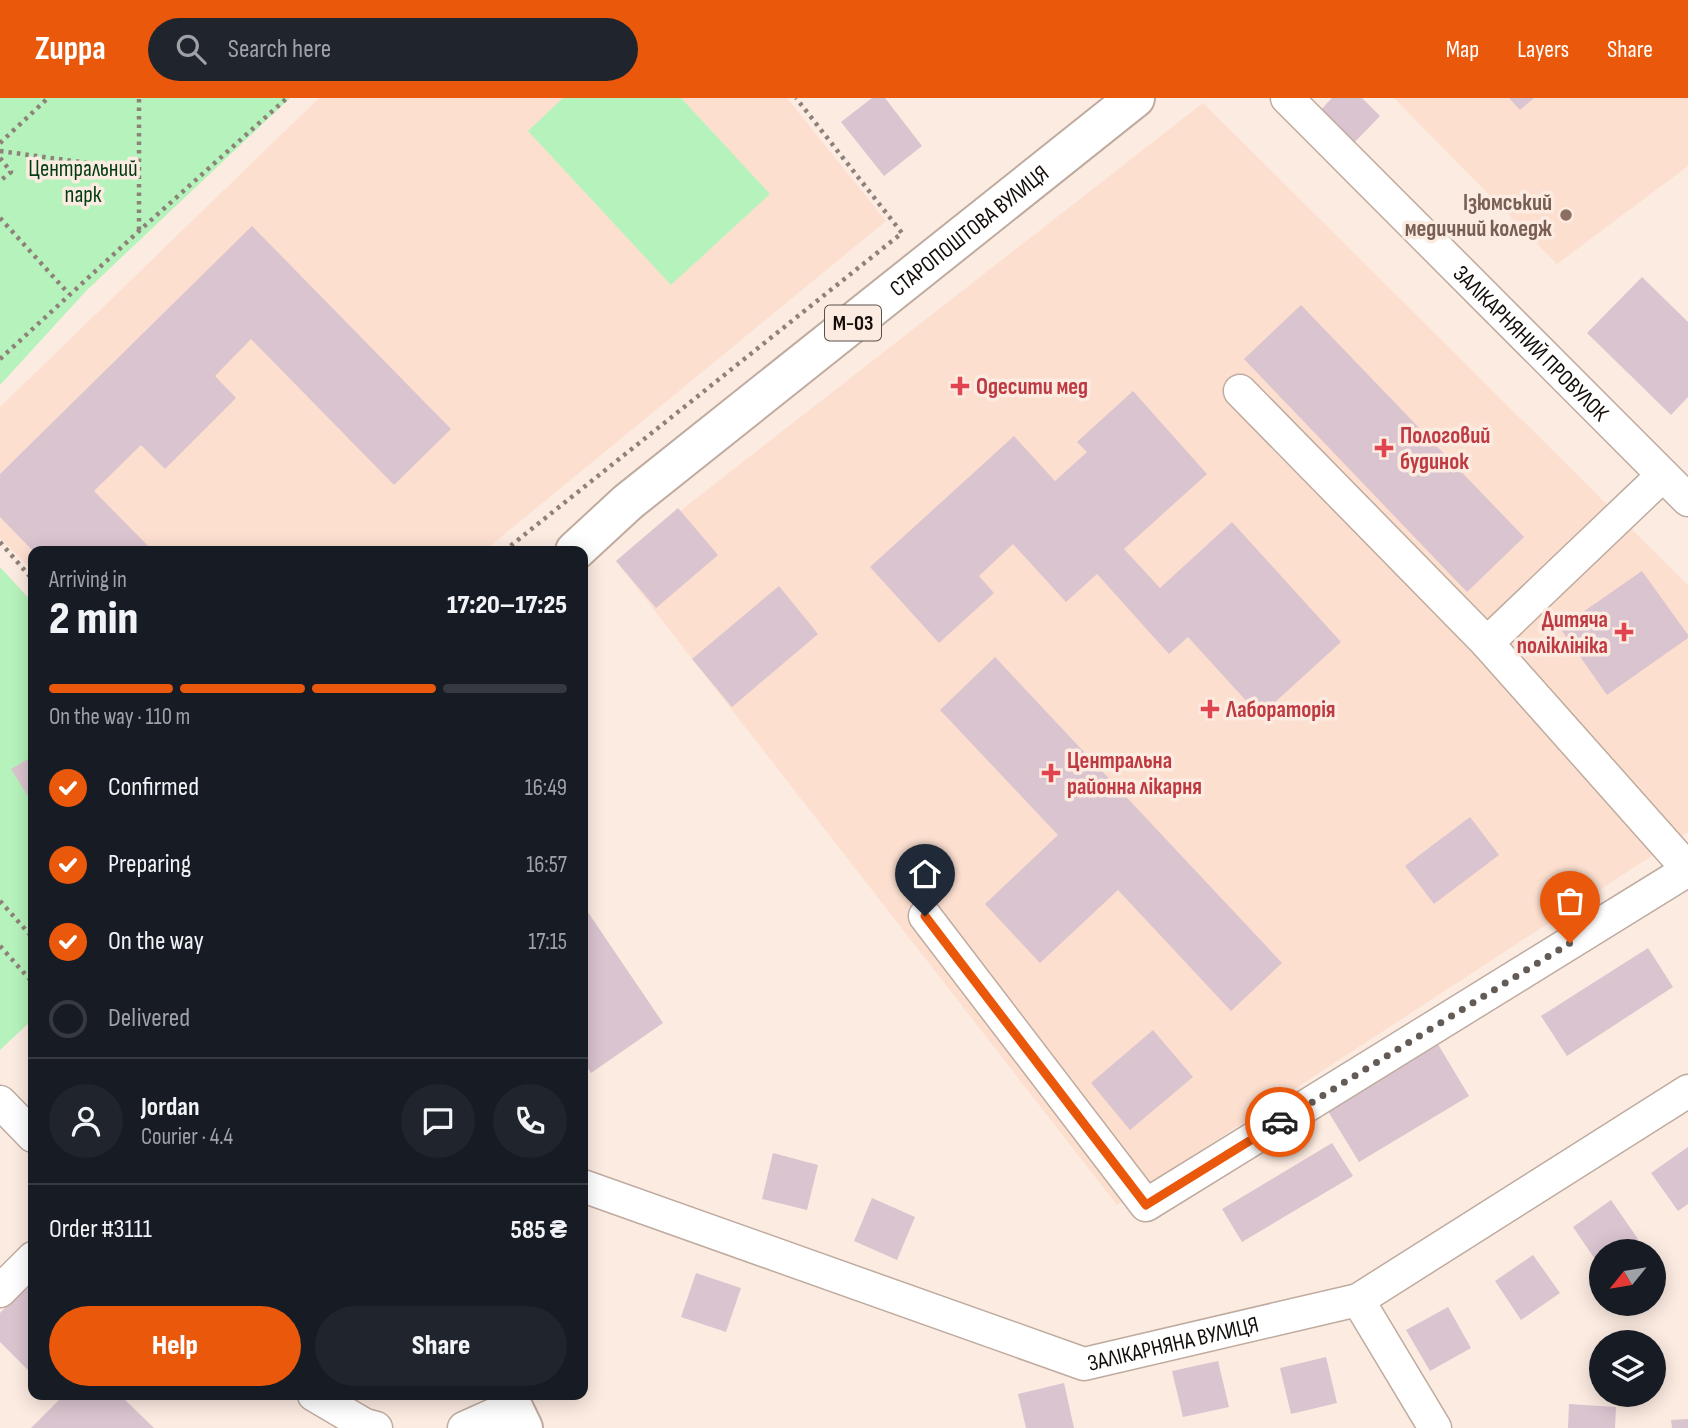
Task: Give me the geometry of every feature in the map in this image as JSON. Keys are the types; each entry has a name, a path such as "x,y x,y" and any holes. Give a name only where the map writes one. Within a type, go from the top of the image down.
{"highway":[{"name":"СТАРОПОШТОВА ВУЛИЦЯ","path":"580,546 628,502 1135,98"}],"street":[{"name":"ЗАЛІКАРНЯНИЙ ПРОВУЛОК","path":"1287,98 1688,500"},
{"path":"925,916 1146,1205 1688,869 1487,643 1240,390"},
{"path":"1487,643 1663,475"},
{"name":"ЗАЛІКАРНЯНА ВУЛИЦЯ","path":"588,1188 1084,1364 1358,1300 1688,1091"},
{"path":"0,1102 28,1131"},
{"path":"0,1291 28,1263"},
{"path":"1358,1300 1435,1428"},
{"path":"308,1400 335,1428"},
{"path":"322,1400 365,1425 376,1428"},
{"path":"464,1428 514,1410"}],"path":[{"path":"0,143 48,98"},
{"path":"139,98 139,231"},
{"path":"0,359 287,98"},
{"path":"510,546 902,233 796,98"},
{"path":"0,150 139,170"},
{"path":"0,158 11,172 0,181"},
{"path":"0,218 69,294"},
{"path":"0,542 28,574"},
{"path":"0,901 28,932"},
{"path":"0,946 28,977"}],"shaded area":[{"path":"319,98 787,98 886,221 490,546 28,546 28,566 0,538 0,407"},
{"name":"Ізюмський медичний коледж","path":"1394,98 1688,98 1688,166 1557,264"},
{"name":"Лабораторія","path":"1203,103 1688,585 1688,832 1117,1205 616,561"}],"green space":[{"name":"Центральний парк","path":"0,98 290,98 87,290 0,385"},
{"path":"563,98 681,98 770,194 671,285 528,131"},
{"path":"0,567 28,598 28,1024 0,1050"}],"building":[{"path":"872,98 885,98 922,146 884,176 841,122"},
{"path":"1332,98 1362,98 1380,116 1348,149 1314,117"},
{"path":"1509,98 1534,98 1520,110"},
{"path":"252,226 451,429 394,485 251,339 215,376 236,398 165,469 141,445 94,491 148,546 28,546 0,517 0,474"},
{"path":"1642,277 1688,322 1688,397 1671,415 1587,333"},
{"name":"Пологовий будинок","path":"1301,305 1524,537 1467,592 1244,359"},
{"path":"1133,391 1207,474 1124,549 1160,588 1232,522 1341,642 1260,716 1188,637 1169,654 1097,574 1066,602 1013,544 979,576 994,593 939,643 870,567 1014,436 1055,481 1087,452 1077,442"},
{"path":"678,508 718,555 656,608 616,561"},
{"name":"Дитяча поліклініка","path":"1642,571 1688,638 1607,695 1560,628"},
{"path":"779,586 818,634 732,707 692,659"},
{"name":"Центральна районна лікарня","path":"995,657 1282,963 1231,1011 1118,890 1040,963 985,904 1058,835 940,710"},
{"path":"28,759 28,796 11,769"},
{"path":"1470,817 1499,855 1434,904 1405,866"},
{"path":"588,912 663,1023 591,1073 588,1068"},
{"path":"1648,948 1673,987 1567,1056 1541,1016"},
{"path":"1153,1030 1193,1077 1130,1130 1091,1083"},
{"path":"1436,1041 1469,1096 1359,1162 1326,1108"},
{"path":"1332,1143 1353,1176 1242,1242 1222,1209"},
{"path":"1688,1147 1688,1204 1678,1211 1651,1173"},
{"path":"773,1153 818,1165 807,1210 762,1199"},
{"path":"872,1198 915,1217 897,1260 854,1241"},
{"path":"1611,1200 1638,1239 1589,1239 1589,1250 1573,1227"},
{"path":"1533,1255 1560,1293 1521,1320 1495,1281"},
{"path":"696,1273 741,1288 726,1332 681,1317"},
{"path":"28,1285 28,1370 0,1342 0,1313"},
{"path":"1448,1307 1471,1348 1430,1371 1406,1330"},
{"path":"1326,1357 1337,1403 1291,1414 1280,1368"},
{"path":"1218,1361 1229,1407 1183,1417 1172,1371"},
{"path":"1064,1383 1074,1428 1026,1428 1018,1394"},
{"path":"59,1400 125,1400 154,1428 31,1428"},
{"path":"1569,1404 1616,1407 1615,1428 1568,1428"},
{"path":"1688,1419 1688,1428 1672,1428 1671,1420"}],"way so far":[{"path":"1280,1122 1570,943"}],"place":[{"name":"Ізюмський медичний коледж","path":"1566,215"},
{"name":"Одесити мед","path":"960,386"},
{"name":"Пологовий будинок","path":"1384,448"},
{"name":"Дитяча поліклініка","path":"1624,632"},
{"name":"Лабораторія","path":"1210,709"},
{"name":"Центральна районна лікарня","path":"1051,773"}],"route":[{"path":"925,916 1146,1205 1280,1122"}]}
